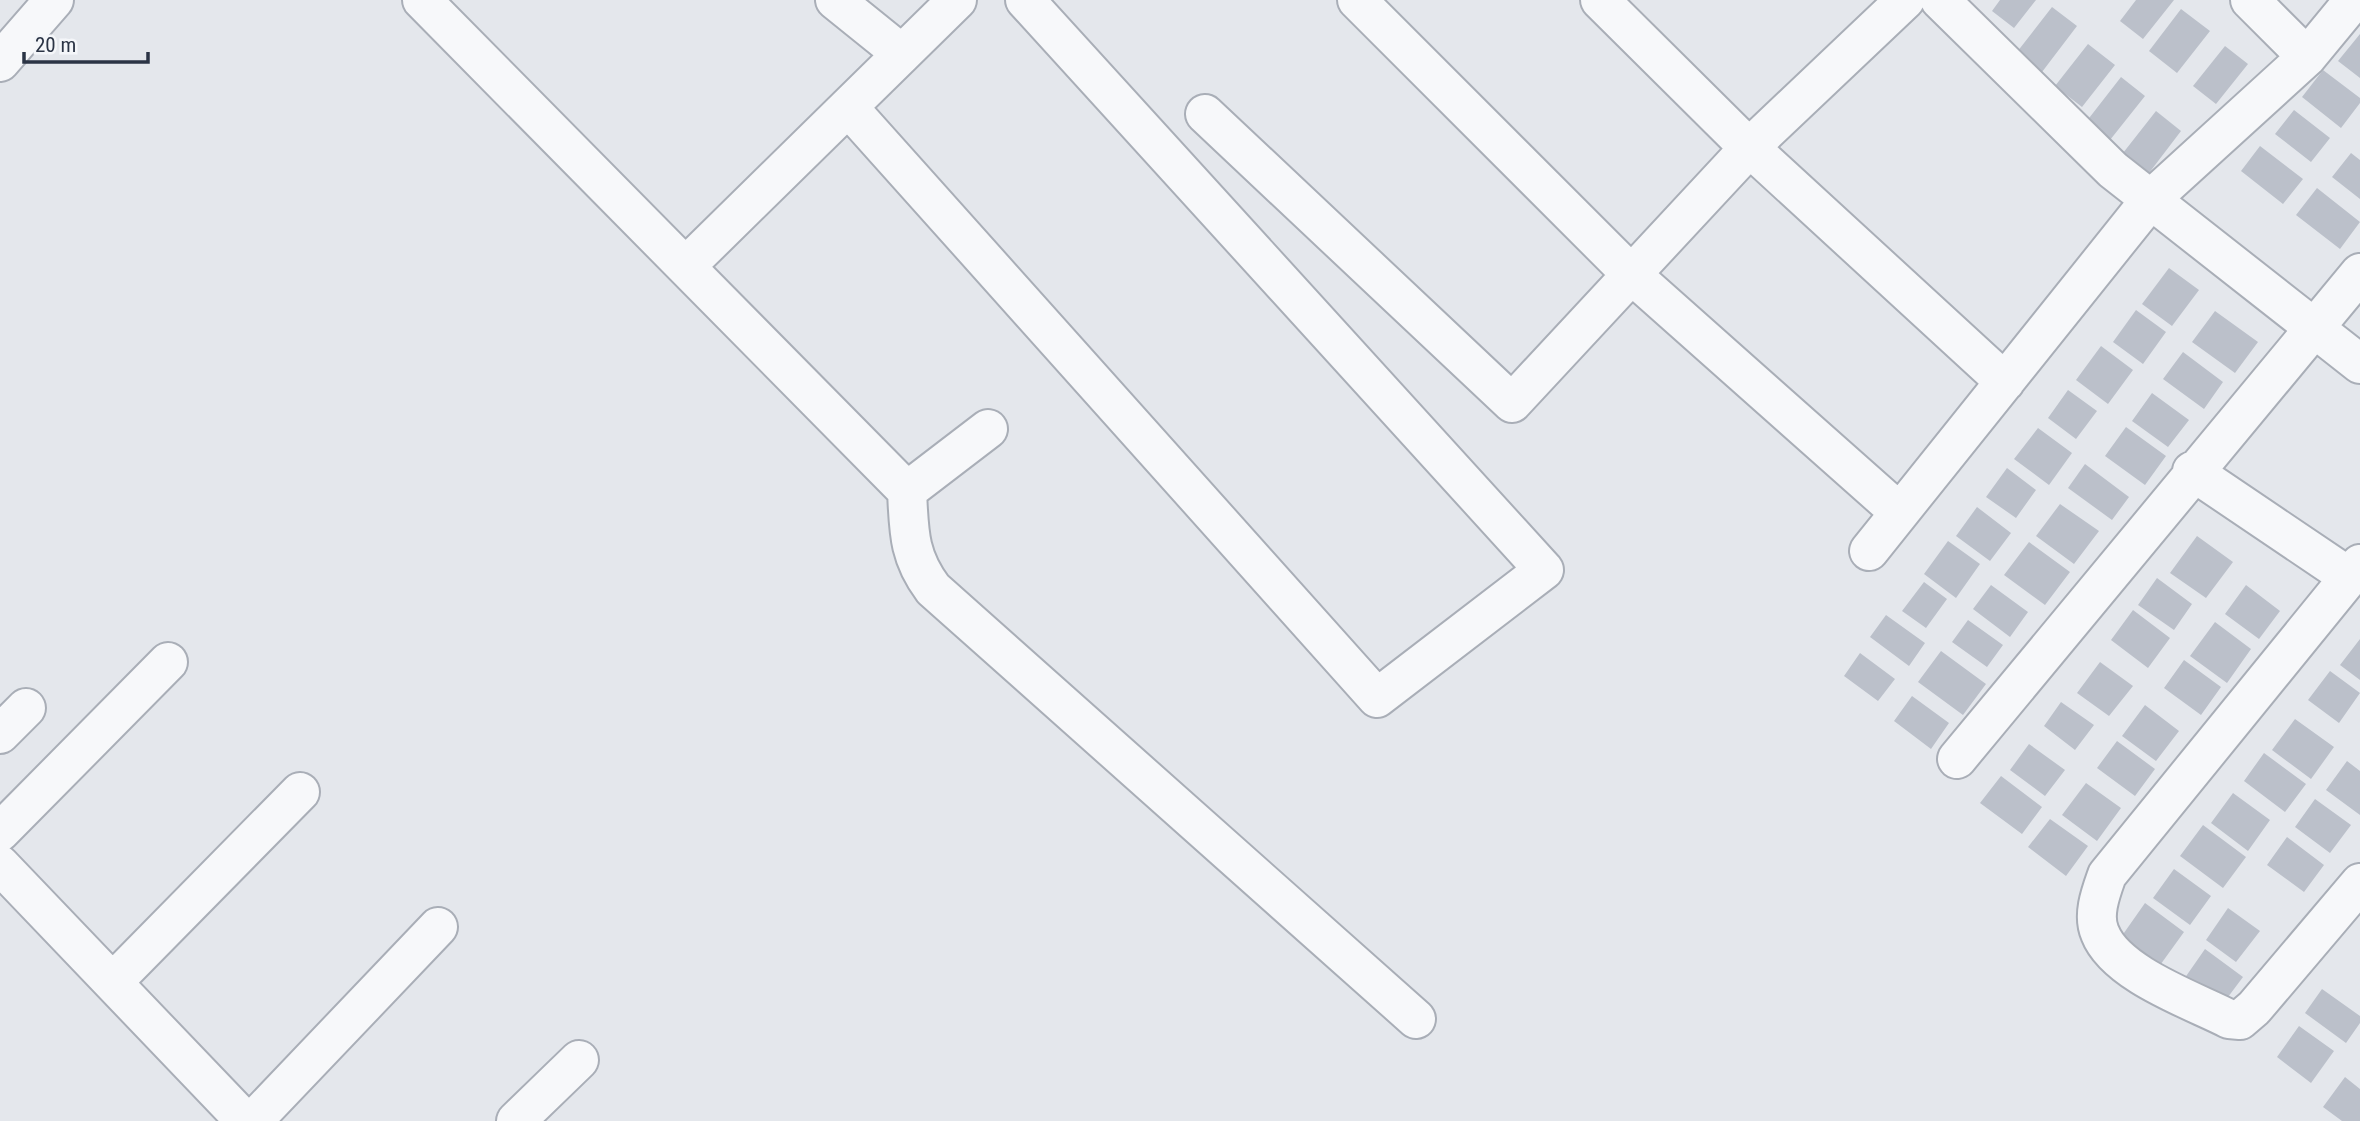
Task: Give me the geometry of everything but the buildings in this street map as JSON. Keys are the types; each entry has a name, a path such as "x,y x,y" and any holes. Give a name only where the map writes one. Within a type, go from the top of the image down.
{"street":[{"path":"0,62 54,0"},
{"path":"422,0 907,491 909,543 922,575 933,589 1416,1019"},
{"path":"835,0 902,54"},
{"path":"685,266 957,0"},
{"path":"848,107 1377,698 1544,570 1025,0"},
{"path":"1357,0 1631,274 1899,512"},
{"path":"1600,0 1751,146 2005,382"},
{"path":"1205,114 1512,403 1751,146 1905,0"},
{"path":"1940,0 2113,170 2360,364"},
{"path":"2250,0 2307,57"},
{"path":"1869,551 2151,199 2307,57 2354,0"},
{"path":"1956,759 2192,471 2360,273"},
{"path":"907,491 988,429"},
{"path":"2192,471 2355,571 2107,875 2098,904 2099,932 2114,955 2129,968 2229,1019 2240,1020 2254,1008 2360,883"},
{"path":"0,832 168,662"},
{"path":"113,982 300,793"},
{"path":"0,865 245,1121"},
{"path":"253,1121 438,927"},
{"path":"516,1121 579,1060"}]}
